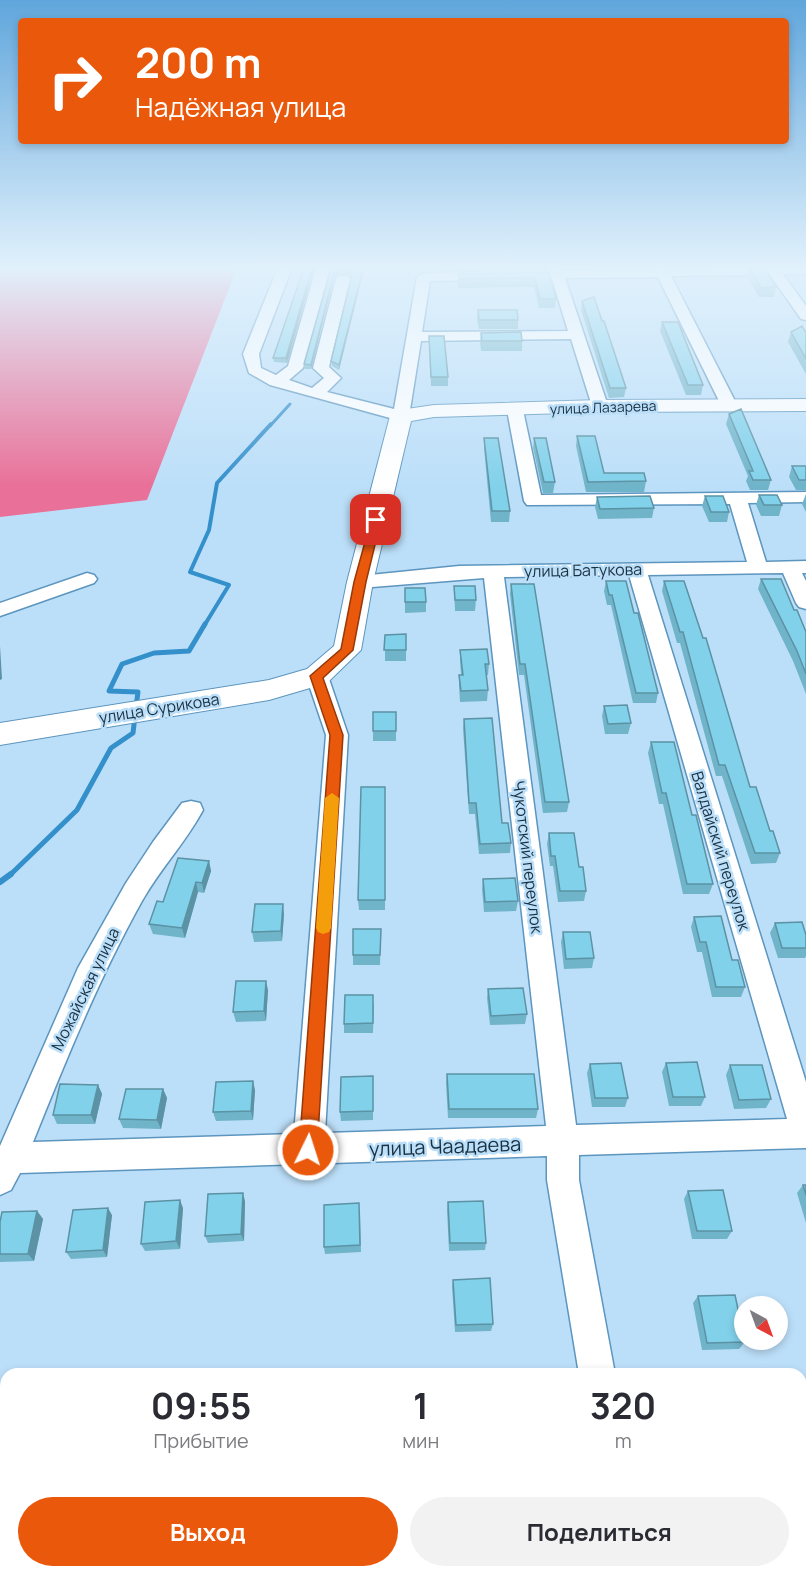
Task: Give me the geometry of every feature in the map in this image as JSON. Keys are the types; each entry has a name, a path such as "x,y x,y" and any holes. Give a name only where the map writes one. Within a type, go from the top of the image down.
{"main road":[{"name":"улица Лазарева","path":"401,416 434,411 600,406 806,405"},
{"path":"317,676 347,650 360,582 401,416"},
{"name":"улица Сурикова","path":"0,734 269,690 317,676"}],"street":[{"path":"258,339 252,354 254,370 276,382 401,416 414,339"},
{"path":"276,382 295,368 301,339"},
{"path":"315,394 333,378 321,368 328,339"},
{"path":"578,339 600,406"},
{"path":"696,339 729,405"},
{"path":"514,410 533,501 806,497"},
{"path":"737,497 758,568"},
{"path":"798,568 806,603"},
{"name":"улица Батукова","path":"360,582 459,572 798,568"},
{"name":"Валдайский переулок","path":"637,570 806,1132"},
{"name":"Чукотский переулок","path":"493,571 563,1142 563,1180 596,1368"},
{"path":"0,610 87,579"},
{"path":"308,1150 337,735 317,676"},
{"name":"Можайская улица","path":"5,1168 69,1013 124,910 167,840 191,810"},
{"name":"улица Чаадаева","path":"5,1168 308,1150 806,1132"}],"shaded area":[{"path":"0,339 209,339 147,500 0,517"}],"building":[{"path":"280,339 292,339 286,358 273,358"},
{"path":"311,339 318,339 311,365 304,364"},
{"path":"336,339 346,339 339,365 331,361"},
{"path":"429,339 444,339 448,377 431,377"},
{"path":"482,339 522,339 522,341 482,341"},
{"path":"594,339 610,339 626,388 610,388"},
{"path":"669,339 685,339 703,385 688,385"},
{"path":"795,339 806,339 806,359"},
{"path":"741,409 771,480 753,480 749,471 753,471 729,414"},
{"path":"577,436 595,436 604,473 644,473 646,481 588,482"},
{"path":"484,438 498,438 510,511 492,511"},
{"path":"534,438 546,438 555,482 544,482"},
{"path":"792,466 806,466 806,480 799,480"},
{"path":"759,495 777,495 782,505 764,505"},
{"path":"650,496 654,508 600,509 597,497"},
{"path":"705,496 723,496 729,512 711,512"},
{"path":"761,579 781,579 794,610 797,610 806,632 806,674 797,651"},
{"path":"606,581 626,581 634,613 638,613 658,693 636,693 612,595 609,595"},
{"path":"664,581 684,581 703,638 706,638 750,787 756,787 770,831 773,831 780,853 755,853 725,765 719,765 683,632 680,632"},
{"path":"511,584 534,584 569,802 545,802 525,664 520,664"},
{"path":"454,586 475,586 476,600 455,600"},
{"path":"405,588 425,588 426,602 405,602"},
{"path":"406,634 406,650 384,650 385,635"},
{"path":"487,649 489,664 485,664 488,690 461,691 459,675 463,675 460,650"},
{"path":"627,705 631,723 608,724 604,706"},
{"path":"373,712 396,712 396,731 373,731"},
{"path":"492,718 502,823 508,823 511,843 480,844 476,803 469,803 464,719"},
{"path":"651,742 674,742 692,815 696,815 713,884 687,884 666,793 662,793"},
{"path":"361,787 385,787 385,900 358,900"},
{"path":"549,833 574,833 579,867 583,867 586,891 560,891 555,856 551,856"},
{"path":"178,858 209,861 202,883 196,882 182,928 149,924 157,901 163,902"},
{"path":"515,878 518,901 485,902 483,879"},
{"path":"255,904 283,904 281,931 252,932"},
{"path":"721,916 732,960 738,960 745,987 716,987 706,942 700,942 694,917"},
{"path":"802,922 806,935 806,948 782,948 775,923"},
{"path":"353,929 381,929 380,955 353,955"},
{"path":"563,932 590,932 594,958 566,959"},
{"path":"236,981 266,981 264,1011 233,1012"},
{"path":"523,988 527,1014 491,1016 488,989"},
{"path":"345,995 373,995 373,1023 344,1024"},
{"path":"697,1062 705,1097 673,1097 666,1063"},
{"path":"621,1063 628,1098 595,1098 590,1064"},
{"path":"730,1065 762,1065 771,1099 739,1100"},
{"path":"447,1074 534,1074 538,1109 449,1109"},
{"path":"373,1076 373,1111 340,1112 341,1077"},
{"path":"253,1081 251,1111 213,1112 216,1082"},
{"path":"60,1084 98,1085 91,1115 53,1115"},
{"path":"126,1089 163,1089 157,1120 119,1119"},
{"path":"723,1190 732,1231 697,1231 688,1191"},
{"path":"243,1193 241,1234 205,1236 208,1194"},
{"path":"180,1200 176,1241 141,1244 145,1202"},
{"path":"483,1201 486,1243 450,1243 448,1202"},
{"path":"359,1203 360,1245 324,1247 324,1205"},
{"path":"108,1208 103,1250 66,1252 73,1210"},
{"path":"37,1211 28,1254 0,1254 2,1212"},
{"path":"490,1278 493,1324 456,1325 453,1280"},
{"path":"735,1295 734,1342 707,1343 698,1296"}],"waterway":[{"path":"270,426 290,404"},
{"path":"204,626 229,585 190,572 209,530 217,483 271,424"},
{"path":"136,707 138,692 109,691 122,664 154,653 189,651 205,624"},
{"path":"9,876 77,810 111,748 133,733 135,716"},
{"path":"0,882 11,874"}],"slow traffic":[{"path":"323,928 332,798"}],"route":[{"path":"308,1150 337,735 317,676 347,650 360,582 376,520"}]}
